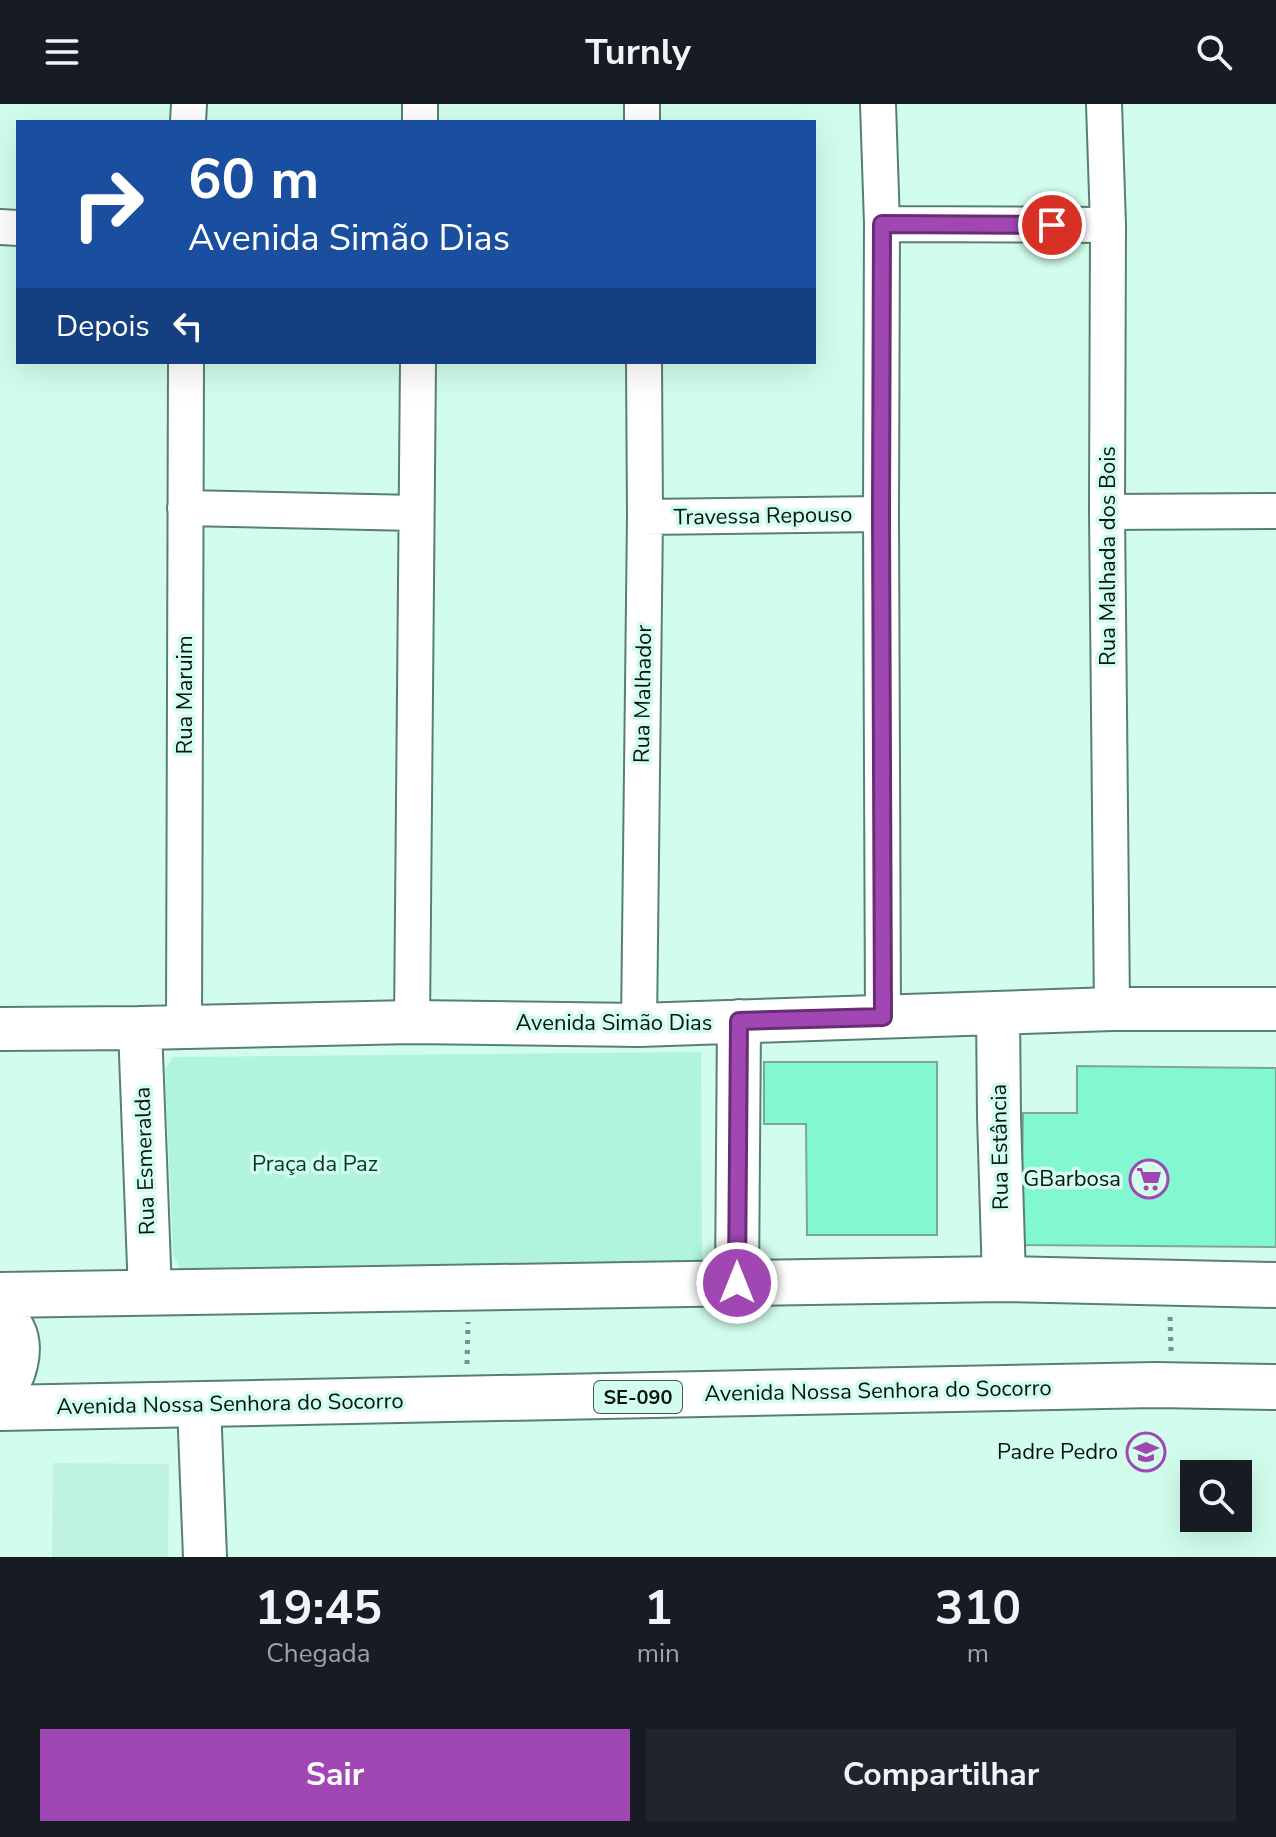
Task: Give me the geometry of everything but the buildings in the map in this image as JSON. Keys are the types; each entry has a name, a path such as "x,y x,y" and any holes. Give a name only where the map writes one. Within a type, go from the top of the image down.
{"main road":[{"path":"0,1295 1004,1279 1276,1285"},
{"path":"0,1316 13,1330 16,1345 12,1375 0,1392"},
{"name":"Avenida Nossa Senhora do Socorro","path":"0,1408 1172,1385 1276,1387"}],"street":[{"path":"878,104 882,224 883,1017"},
{"name":"Rua Malhada dos Bois","path":"1104,104 1108,225 1107,512 1112,1009"},
{"path":"882,224 1108,225"},
{"name":"Rua Maruim","path":"184,1027 186,364"},
{"path":"412,1022 418,364"},
{"name":"Rua Malhador","path":"639,1025 644,364"},
{"path":"185,508 416,513"},
{"path":"1107,512 1276,511"},
{"name":"Travessa Repouso","path":"645,517 881,514"},
{"name":"Avenida Simão Dias","path":"0,1029 412,1022 639,1025 1112,1009 1276,1009"},
{"name":"Rua Estância","path":"998,1014 1004,1279"},
{"path":"737,1283 739,1021"},
{"name":"Rua Esmeralda","path":"140,1028 150,1293"},
{"path":"199,1405 205,1557"}],"path":[{"path":"1169,1284 1172,1385"},
{"path":"466,1400 469,1289"}],"shaded area":[{"path":"53,1463 169,1464 168,1557 52,1557"}],"green space":[{"name":"Praça da Paz","path":"701,1052 702,1269 183,1274 173,1254 165,1069 173,1057"}],"place":[{"name":"GBarbosa","path":"1149,1179"},
{"name":"Padre Pedro","path":"1146,1452"}],"route":[{"path":"737,1283 739,1021 883,1017 882,224 1052,225"}]}
